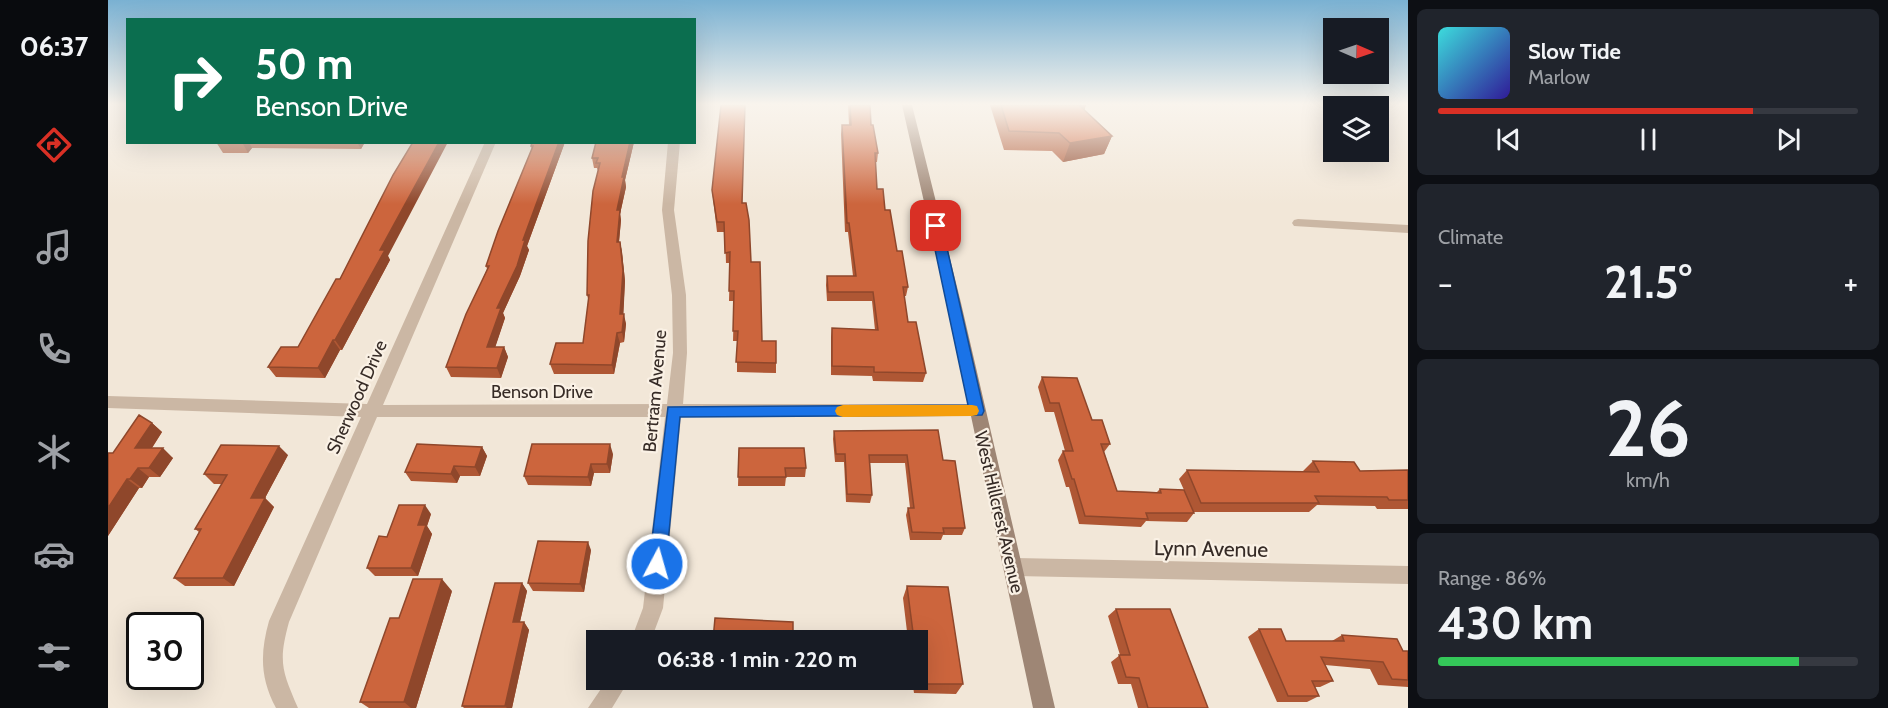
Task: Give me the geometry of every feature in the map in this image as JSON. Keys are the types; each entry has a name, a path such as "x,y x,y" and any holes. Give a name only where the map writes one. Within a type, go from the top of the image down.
{"street":[{"name":"West Hillcrest Avenue","path":"915,138 1044,708"},
{"name":"Sherwood Drive","path":"287,708 271,671 270,652 279,621 490,144"},
{"name":"Bertram Avenue","path":"645,630 653,608 681,328 668,210 674,144"},
{"path":"1298,223 1408,229"},
{"name":"Benson Drive","path":"108,402 372,411 976,411"},
{"name":"Lynn Avenue","path":"1012,567 1408,576"},
{"path":"599,708 612,690"}],"building":[{"path":"718,138 744,138 742,203 746,203 749,220 751,262 760,262 762,341 776,341 776,363 736,362 738,331 733,331 734,291 729,291 730,252 725,253 724,222 717,222 712,190"},
{"path":"843,138 875,138 878,153 875,153 877,189 883,189 885,210 890,210 897,251 902,251 908,287 903,287 908,322 916,322 926,373 874,372 874,367 832,366 832,328 878,330 873,292 828,292 827,276 856,276 849,223 847,223"},
{"path":"1065,138 1100,138 1070,143"},
{"path":"412,144 438,144 380,250 385,250 318,368 268,367 281,347 298,347 336,279 340,279 393,175"},
{"path":"532,144 558,144 523,240 525,240 517,266 497,308 501,308 487,347 504,347 497,368 446,367 466,314 489,266 486,266 498,231 533,146"},
{"path":"596,144 630,144 617,210 620,210 617,242 620,242 623,271 620,314 624,314 622,332 617,333 612,365 550,364 556,343 583,343 589,295 587,295 588,241 593,191 600,163 596,163 598,158 592,158"},
{"path":"1042,377 1077,378 1092,420 1102,420 1110,444 1101,444 1117,491 1161,493 1160,489 1184,490 1194,513 1146,513 1148,519 1085,516 1063,451 1073,451 1059,403 1050,403"},
{"path":"139,415 152,423 135,448 163,448 149,468 138,468 130,479 127,479 108,508 108,453 113,453"},
{"path":"938,430 943,460 955,461 965,528 943,528 944,533 912,532 908,508 914,508 907,455 869,455 872,495 847,494 845,454 836,454 834,431"},
{"path":"417,444 482,447 475,467 454,466 451,474 405,472"},
{"path":"532,444 610,444 607,464 591,464 588,477 524,476"},
{"path":"221,445 279,446 251,498 265,498 223,578 174,578 201,529 195,529 227,475 204,474"},
{"path":"739,448 804,448 806,468 785,468 786,477 738,477"},
{"path":"1313,461 1354,462 1360,471 1408,470 1408,500 1389,500 1387,497 1315,496 1319,503 1201,503 1187,470 1319,472"},
{"path":"399,505 425,505 418,525 426,525 411,568 367,568 379,536 387,537"},
{"path":"538,541 588,542 580,584 528,583"},
{"path":"413,579 442,579 404,702 360,702 390,618 399,618"},
{"path":"495,583 522,583 513,622 524,622 505,706 462,706"},
{"path":"907,586 948,587 963,684 928,684 928,630 913,630"},
{"path":"1116,609 1170,609 1208,708 1148,708 1139,678 1126,677 1119,655 1130,655"},
{"path":"715,618 793,622 793,630 714,630"},
{"path":"1259,629 1281,629 1286,641 1344,641 1342,635 1397,639 1403,651 1408,651 1408,680 1392,679 1383,662 1321,657 1333,681 1312,681 1319,696 1288,696"}],"slow traffic":[{"path":"843,411 972,411"}],"route":[{"path":"657,564 673,411 976,411 936,226"}]}
